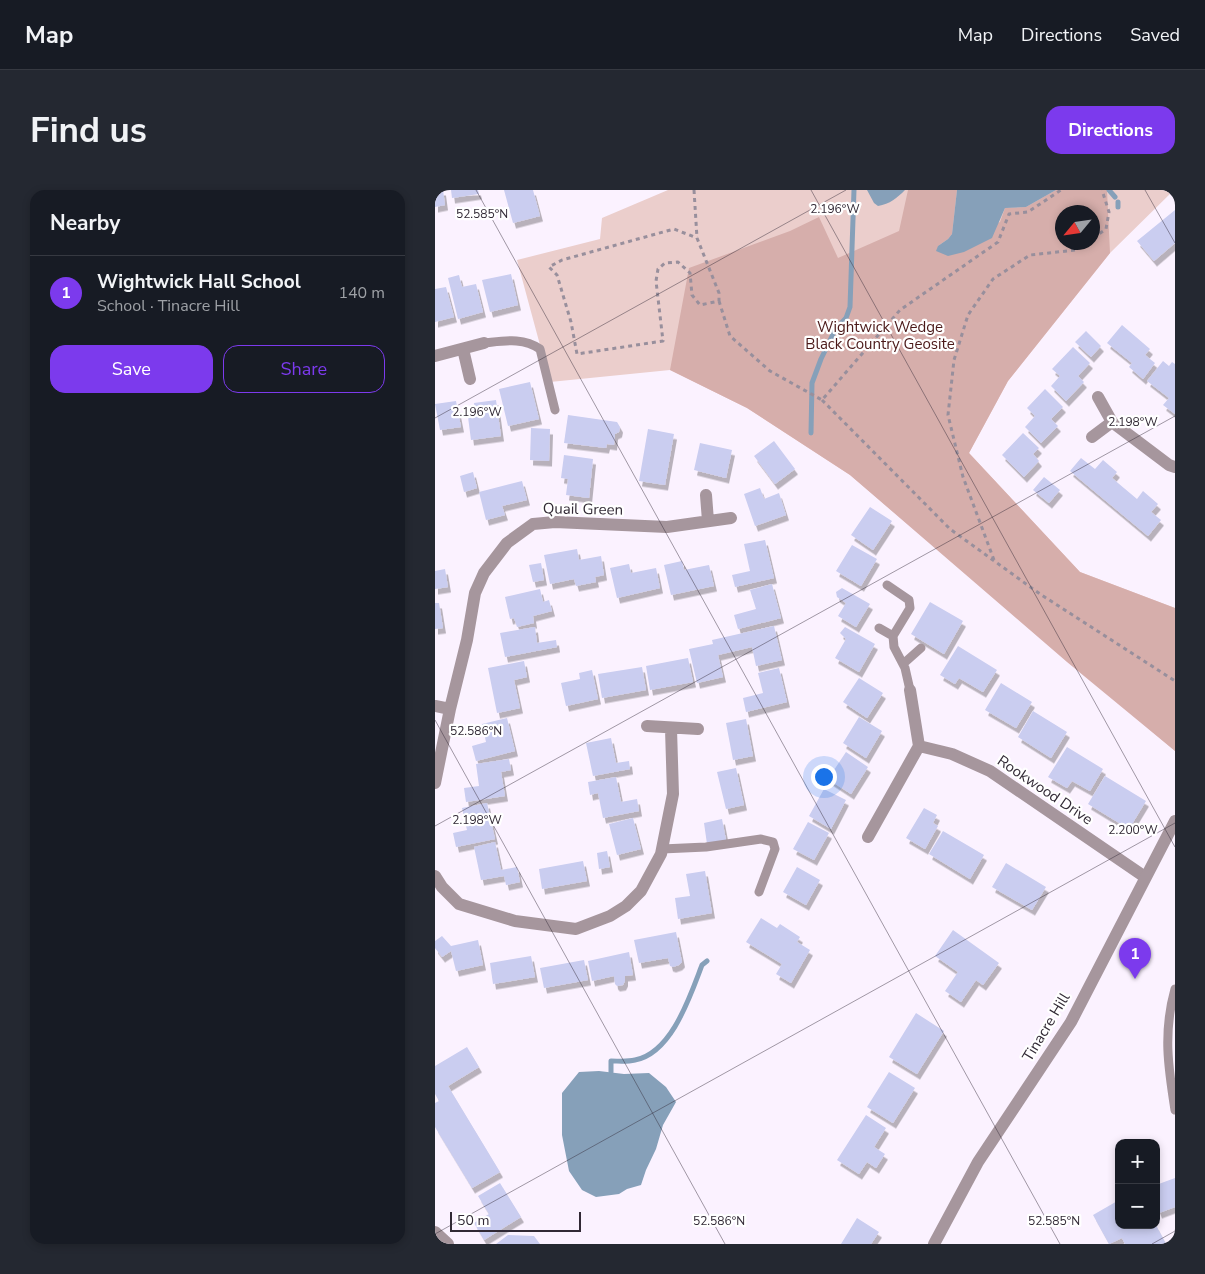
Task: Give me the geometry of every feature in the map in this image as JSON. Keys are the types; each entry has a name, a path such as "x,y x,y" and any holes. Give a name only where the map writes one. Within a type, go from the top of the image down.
{"street":[{"path":"435,356 484,343"},
{"path":"463,349 470,379"},
{"path":"1098,397 1112,422 1169,465 1175,467"},
{"path":"1092,437 1112,422"},
{"path":"706,495 708,521"},
{"name":"Quail Green","path":"435,783 450,709 467,640 475,593 484,573 507,543 533,524 555,522 667,528 731,518"},
{"path":"868,837 919,746 910,690"},
{"path":"435,706 450,709"},
{"path":"647,726 698,730"},
{"path":"435,876 442,887 459,904 515,921 576,930 611,916 626,906 641,891 661,854 673,794 671,729"},
{"name":"Rookwood Drive","path":"919,746 953,754 990,771 1145,877"},
{"name":"Tinacre Hill","path":"934,1244 978,1162 1071,1022 1175,820"},
{"path":"435,1232 448,1244"}],"lane":[{"path":"484,343 513,340 531,343 540,349 555,410"},
{"path":"887,585 909,600 909,608 893,636 894,647 903,664 910,690"},
{"path":"879,628 893,636"},
{"path":"903,664 921,648"},
{"path":"662,849 706,848 761,839 773,842 775,849 759,892"},
{"path":"1175,990 1169,1010 1167,1041 1175,1110"}],"path":[{"path":"694,190 697,238 719,294 719,301 730,336 770,371 822,400 950,529 1040,594 1175,681"},
{"path":"822,400 900,310 999,242 1009,214 1028,212 1061,190"},
{"path":"1100,233 1106,228 1109,212 1102,190"},
{"path":"697,238 675,229 562,260 549,267 557,275 571,322 577,354 663,341 656,281 658,269 665,263 678,262 690,273 692,294 700,305 719,301"},
{"path":"995,561 963,477 948,415 954,360 968,315 993,279 1030,254 1076,250"}],"green space":[{"name":"Wightwick Wedge Black Country Geosite","path":"668,190 1174,190 1110,253 1008,381 969,453 1080,572 1175,608 1175,751 850,475 747,408 670,370 550,382 517,260 600,239 602,218"},
{"name":"Wightwick Wedge Black Country Geosite","path":"908,190 957,190 952,234 938,246 1000,222 1005,208 1026,207 1056,190 1107,190 1110,253 1008,381 969,453 1080,572 1175,608 1175,751 1067,662 850,475 747,408 670,370 689,268 790,231 819,217 838,258 899,231"}],"water":[{"path":"867,190 905,190 893,200 878,206 874,203"},
{"path":"957,190 1056,190 1026,207 1005,208 992,238 964,252 948,256 936,251 938,246 952,234"},
{"path":"599,1071 624,1074 649,1073 666,1087 676,1102 663,1125 656,1149 641,1185 627,1189 619,1194 596,1197 582,1190 569,1171 562,1135 562,1093 579,1072"}],"building":[{"path":"435,190 443,190 445,205 435,207"},
{"path":"451,190 478,190 479,194 452,198"},
{"path":"504,190 533,190 540,216 513,223"},
{"path":"1175,210 1175,243 1154,261 1137,241"},
{"path":"511,274 518,305 490,312 482,280"},
{"path":"459,275 462,287 476,284 483,312 458,319 448,278"},
{"path":"446,287 454,317 435,322 435,289"},
{"path":"1122,325 1150,349 1145,355 1155,363 1143,379 1129,367 1132,363 1107,343"},
{"path":"1086,331 1101,346 1091,357 1075,342"},
{"path":"1073,347 1090,363 1078,376 1084,382 1066,401 1051,386 1060,376 1052,369"},
{"path":"1163,361 1169,366 1172,362 1175,364 1175,414 1163,405 1169,398 1147,381"},
{"path":"530,382 539,419 508,426 499,389"},
{"path":"1045,389 1063,407 1051,419 1058,426 1041,443 1025,427 1035,416 1027,408"},
{"path":"496,400 501,436 471,440 468,417 476,416 474,403"},
{"path":"456,401 461,427 440,430 435,404"},
{"path":"568,415 617,422 620,427 619,432 615,434 614,445 607,444 606,448 564,443"},
{"path":"531,428 550,429 549,461 530,460"},
{"path":"648,429 674,434 665,485 639,481"},
{"path":"1023,433 1039,448 1033,454 1039,461 1024,477 1002,455"},
{"path":"774,441 795,469 775,484 754,456"},
{"path":"700,443 732,450 726,478 694,470"},
{"path":"564,455 593,459 589,498 566,495 568,479 561,478"},
{"path":"1081,458 1095,469 1103,460 1117,472 1112,478 1137,499 1143,491 1158,504 1151,512 1161,520 1148,536 1070,471"},
{"path":"473,472 477,488 464,492 460,476"},
{"path":"1044,477 1060,490 1049,503 1033,490"},
{"path":"522,481 527,500 502,506 505,515 486,520 479,492"},
{"path":"760,488 764,499 779,493 786,515 755,526 744,494"},
{"path":"870,507 892,521 873,550 851,535"},
{"path":"765,540 774,578 735,587 732,575 750,571 744,544"},
{"path":"852,545 877,559 861,586 836,571"},
{"path":"577,549 579,560 601,556 604,575 595,577 596,582 576,586 574,579 550,584 544,555"},
{"path":"682,561 684,570 709,565 714,586 671,595 664,565"},
{"path":"541,563 544,580 533,582 529,565"},
{"path":"629,564 631,573 656,568 660,588 617,598 610,568"},
{"path":"445,569 448,587 435,589 435,571"},
{"path":"772,584 781,618 738,629 734,615 756,609 750,590"},
{"path":"842,588 870,604 856,627 838,616 846,603 837,597 836,592"},
{"path":"540,589 543,602 549,600 552,611 533,616 534,623 517,627 514,618 510,619 505,597"},
{"path":"930,602 963,621 944,654 911,634"},
{"path":"435,603 439,603 443,628 435,629"},
{"path":"774,626 782,660 756,666 752,647 718,655 723,677 697,683 689,649 713,644 712,640"},
{"path":"535,627 537,643 556,640 557,647 505,657 500,633"},
{"path":"845,627 875,644 859,672 835,658 846,639 840,633"},
{"path":"958,646 997,670 983,692 959,678 955,684 940,675"},
{"path":"688,658 693,682 650,690 646,666"},
{"path":"524,661 527,677 514,680 520,708 497,713 488,668"},
{"path":"642,667 646,690 602,698 598,674"},
{"path":"779,668 787,702 746,712 743,698 763,693 758,673"},
{"path":"592,670 598,699 566,706 561,683 580,679 579,673"},
{"path":"859,678 883,693 867,718 843,702"},
{"path":"1001,683 1032,702 1016,728 985,710"},
{"path":"1033,711 1067,732 1051,758 1018,737"},
{"path":"859,717 882,731 866,758 843,743"},
{"path":"507,718 515,751 476,761 472,746 486,742 482,724"},
{"path":"746,719 753,756 733,760 726,723"},
{"path":"611,738 616,763 629,761 630,769 593,776 586,743"},
{"path":"1067,747 1103,769 1090,791 1072,781 1067,788 1048,777"},
{"path":"846,752 868,767 851,794 828,779"},
{"path":"509,759 511,770 501,772 505,796 466,802 464,788 479,786 476,764"},
{"path":"736,768 744,805 726,809 717,772"},
{"path":"1105,776 1146,801 1129,829 1088,804"},
{"path":"616,777 621,802 637,799 639,811 603,818 598,793 590,795 588,782"},
{"path":"824,789 846,800 831,829 809,816"},
{"path":"487,803 495,839 456,847 453,833 467,830 462,808"},
{"path":"924,808 937,815 933,823 938,826 925,849 906,838"},
{"path":"633,818 641,849 617,855 609,824"},
{"path":"722,819 726,840 707,844 704,823"},
{"path":"808,822 829,833 814,860 793,849"},
{"path":"943,831 984,855 970,879 929,854"},
{"path":"495,842 501,870 517,867 520,882 506,885 504,876 481,880 474,847"},
{"path":"607,851 610,867 599,869 597,853"},
{"path":"583,861 587,881 542,889 539,869"},
{"path":"1006,863 1046,887 1032,910 992,887"},
{"path":"797,867 820,880 806,905 783,892"},
{"path":"705,871 712,913 678,919 675,898 690,896 686,874"},
{"path":"761,918 777,928 780,924 800,937 797,942 810,950 791,983 776,974 782,964 746,942"},
{"path":"953,930 999,963 983,985 976,980 961,1002 945,991 958,972 935,956"},
{"path":"676,932 682,962 679,965 670,966 668,958 639,963 634,940"},
{"path":"442,936 451,946 478,940 483,965 456,971 451,951 442,957 435,948 435,941"},
{"path":"629,952 633,975 625,976 623,985 617,986 615,984 614,976 592,981 588,961"},
{"path":"531,956 535,977 493,984 490,963"},
{"path":"584,960 588,980 544,988 540,968"},
{"path":"916,1013 944,1031 917,1074 889,1057"},
{"path":"467,1047 479,1067 448,1086 500,1172 472,1188 435,1127 435,1103 439,1101 435,1094 435,1066"},
{"path":"889,1072 915,1088 893,1123 867,1107"},
{"path":"866,1115 886,1128 874,1147 885,1154 876,1168 867,1162 859,1174 837,1160"},
{"path":"1175,1178 1175,1207 1160,1213 1160,1184"},
{"path":"500,1183 521,1217 484,1240 474,1223 489,1214 478,1196"},
{"path":"1115,1202 1115,1229 1158,1229 1166,1244 1125,1244 1122,1238 1109,1244 1093,1215"},
{"path":"857,1218 879,1232 871,1244 841,1244"},
{"path":"508,1235 534,1236 540,1244 496,1244"}],"waterway":[{"path":"811,433 812,383 835,330 846,318 850,307 854,190"},
{"path":"1109,190 1115,197"},
{"path":"1118,202 1118,207"},
{"path":"611,1072 611,1061 635,1060 648,1055 659,1047 678,1021 702,965 707,961"}],"place":[{"name":"Wightwick Hall School","path":"1135,979"}]}
